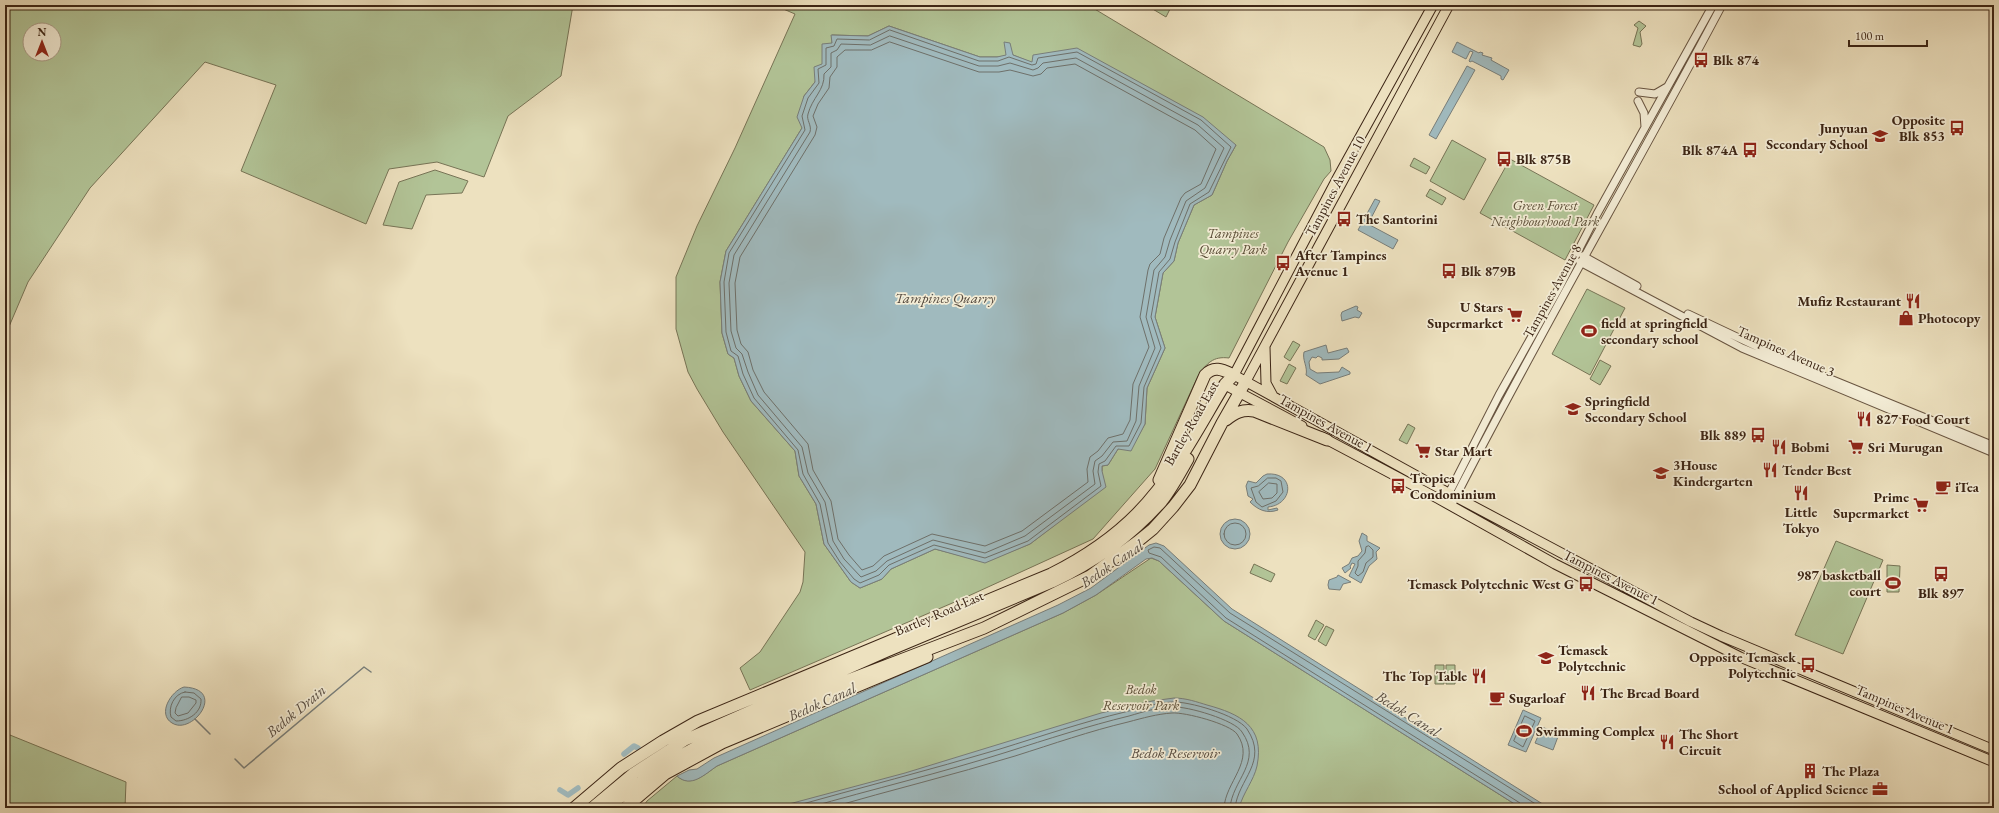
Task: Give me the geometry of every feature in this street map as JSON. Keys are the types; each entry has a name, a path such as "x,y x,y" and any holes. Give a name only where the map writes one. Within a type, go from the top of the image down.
{"highway":[{"path":"574,808 606,780 663,741 698,721 1051,574 1074,563 1115,533 1140,511 1156,493 1175,466 1225,384 1234,375 1218,369 1209,371 1205,375 1160,478 1138,509 1115,533"},
{"name":"Bartley Road East","path":"591,808 634,773 685,740 1052,582 1103,554 1147,517 1163,500 1230,386 1234,375"},
{"name":"Bartley Road East","path":"606,808 663,765 718,735 895,662 984,628 1090,576 1152,529 1190,485 1222,422 1241,393 1246,381"},
{"path":"1222,422 1235,413 1244,410 1254,411 1327,440"},
{"path":"626,808 665,774 722,742 934,654 977,633 984,628"},
{"path":"631,808 640,795"}],"main road":[{"name":"Tampines Avenue 10","path":"1234,375 1338,177 1433,5"},
{"name":"Tampines Avenue 10","path":"1246,381 1449,5"},
{"path":"1265,347 1266,383 1273,396"},
{"name":"Tampines Avenue 1","path":"1234,375 1560,554 1721,636 1994,750"},
{"name":"Tampines Avenue 1","path":"1230,386 1327,440 1448,504 1555,564 1740,657 1993,761"},
{"path":"1410,484 1415,481 1415,475"},
{"path":"1555,564 1560,559 1560,554"},
{"path":"1718,646 1717,641 1721,636"},
{"path":"1985,746 1992,756 1993,761"},
{"path":"591,808 606,780"}],"street":[{"name":"Tampines Avenue 8","path":"1448,504 1484,424 1576,256 1597,214 1670,86 1713,5"},
{"name":"Tampines Avenue 8","path":"1452,494 1492,428 1653,136 1722,5"},
{"path":"1640,92 1655,94 1670,86"},
{"path":"1638,101 1645,117 1644,132"},
{"name":"Tampines Avenue 3","path":"1576,256 1731,336 1796,365 1994,446"},
{"name":"Tampines Avenue 3","path":"1584,260 1742,348 1994,453"},
{"path":"1484,424 1492,428"}],"green space":[{"path":"5,5 573,5 561,76 508,116 484,177 437,162 389,169 366,224 241,171 276,85 205,62 90,188 28,282 5,336"},
{"name":"Tampines Quarry Park","path":"774,5 1088,5 1324,147 1330,160 1331,171 1324,179 1288,242 1229,358 1215,359 1201,371 1155,469 1093,539 964,598 750,690 740,668 760,652 800,592 803,582 805,552 723,432 688,372 676,329 676,277 697,226 735,148 795,14","holes":["889,26 980,57 1013,55 1236,145 1212,195 1194,205 1178,243 1174,261 1163,273 1155,317 1165,348 1147,388 1145,424 1137,438 1118,449 1108,465 1102,466 1102,471 1056,524 1030,544 985,562 935,549 891,569 882,579 860,588 851,582 824,544 816,504 799,476 795,451 751,401 739,376 734,358 728,354 722,333 720,282 726,251 802,128 804,96 815,82 832,43 832,35 868,36"]},
{"path":"1146,5 1172,5 1166,17"},
{"path":"1639,21 1646,26 1640,32 1642,44 1640,47 1633,45 1638,28 1634,25"},
{"path":"1452,140 1486,159 1464,200 1430,181"},
{"path":"1414,158 1430,167 1426,174 1410,166"},
{"name":"Green Forest Neighbourhood Park","path":"1510,159 1594,205 1565,260 1480,213"},
{"path":"435,170 468,181 462,193 426,195 412,229 383,225 399,182"},
{"path":"1430,189 1446,198 1442,205 1426,196"},
{"name":"field at springfield secondary school","path":"1587,289 1625,308 1590,375 1552,354"},
{"path":"1293,341 1300,345 1290,361 1284,357"},
{"path":"1600,360 1611,366 1600,385 1590,379"},
{"path":"1289,364 1296,368 1287,384 1280,381"},
{"path":"1408,424 1415,428 1407,444 1399,440"},
{"path":"1836,541 1883,560 1843,654 1795,635"},
{"name":"Bedok Reservoir Park","path":"1151,558 1159,561 1224,621 1521,808 642,808 647,801 677,776 687,781 703,776 717,766 1063,613 1096,595"},
{"path":"1254,564 1275,574 1271,582 1250,573"},
{"name":"987 basketball court","path":"1887,565 1900,566 1899,592 1887,592"},
{"path":"1316,620 1324,625 1315,640 1308,636"},
{"path":"1326,626 1334,630 1326,646 1318,641"},
{"path":"1435,665 1444,665 1444,684 1435,684"},
{"path":"1446,665 1455,665 1455,684 1446,684"},
{"path":"5,733 126,782 125,808 5,808"}],"water":[{"name":"Tampines Quarry","path":"889,26 980,57 997,57 1006,55 1004,42 1010,43 1013,55 1032,62 1033,55 1077,48 1203,117 1236,145 1212,195 1194,205 1178,243 1174,261 1163,273 1155,317 1165,348 1147,388 1145,424 1131,451 1118,449 1108,465 1102,466 1106,487 1030,544 985,563 935,549 891,569 882,579 860,588 851,582 824,544 816,504 799,476 795,451 751,401 739,376 734,358 728,354 722,333 720,282 726,251 802,128 797,117 804,96 815,82 814,67 822,64 822,44 832,43 831,35 868,36"},
{"path":"1457,42 1479,53 1483,53 1482,55 1492,58 1491,60 1509,70 1503,80 1501,79 1501,76 1472,61 1470,62 1469,61 1473,52 1470,51 1466,59 1452,52"},
{"path":"1467,66 1475,70 1436,139 1429,135"},
{"path":"1375,199 1380,201 1368,224 1398,240 1393,249 1358,230"},
{"path":"1356,306 1358,307 1357,310 1362,313 1359,318 1355,317 1342,321 1342,312"},
{"path":"1326,345 1328,353 1347,348 1349,352 1339,359 1322,360 1322,358 1318,356 1316,358 1312,357 1309,362 1310,369 1317,373 1339,372 1342,367 1350,372 1350,374 1320,384 1306,375 1304,352"},
{"path":"1267,474 1276,475 1283,478 1287,483 1288,489 1282,501 1276,505 1268,507 1268,510 1277,508 1278,510 1270,512 1259,509 1250,502 1253,499 1248,496 1246,486 1248,481 1256,483"},
{"path":"1235,519 1246,523 1250,534 1246,545 1235,549 1224,545 1220,534 1224,523"},
{"path":"1362,533 1367,536 1367,541 1380,548 1376,552 1377,559 1369,566 1361,583 1349,576 1355,564 1352,563 1351,568 1345,573 1342,568 1349,564 1352,558 1358,556 1362,551 1359,541"},
{"path":"1156,543 1164,546 1232,609 1549,808 1521,808 1224,621 1159,561 1152,558 1146,559 1096,595 1063,613 717,766 698,779 687,781 682,780 677,776 689,770 697,769 714,758 1058,605 1091,588 1149,545"},
{"path":"1338,575 1351,582 1343,584 1340,590 1329,589 1329,580 1337,577"},
{"path":"184,687 197,690 204,695 205,703 202,711 196,718 188,723 180,725 172,723 168,719 166,709 175,693"},
{"name":"Bedok Reservoir","path":"1174,698 1191,700 1230,713 1247,724 1253,731 1259,752 1257,766 1239,808 774,808 905,773 1101,713 1152,701"},
{"name":"Swimming Complex","path":"1523,710 1541,718 1526,752 1508,745"},
{"path":"1542,727 1559,734 1553,750 1535,743"}],"waterway":[{"name":"Bedok Drain","path":"235,759 244,768 364,667 371,672"},
{"name":"Bedok Drain","path":"195,719 210,734"},
{"name":"Bedok Canal","path":"624,754 634,746 638,748"},
{"name":"Bedok Canal","path":"560,790 568,795 578,788"}],"place":[{"name":"Blk 874","path":"1701,60"},
{"name":"Opposite Blk 853","path":"1957,128"},
{"name":"Junyuan Secondary School","path":"1880,136"},
{"name":"Blk 874A","path":"1750,150"},
{"name":"Blk 875B","path":"1504,159"},
{"name":"The Santorini","path":"1344,219"},
{"name":"After Tampines Avenue 1","path":"1283,263"},
{"name":"Blk 879B","path":"1449,271"},
{"name":"Mufiz Restaurant","path":"1913,301"},
{"name":"U Stars Supermarket","path":"1515,315"},
{"name":"Photocopy","path":"1906,318"},
{"name":"field at springfield secondary school","path":"1589,331"},
{"name":"Springfield Secondary School","path":"1573,409"},
{"name":"827 Food Court","path":"1864,419"},
{"name":"Blk 889","path":"1758,435"},
{"name":"Bobmi","path":"1779,447"},
{"name":"Sri Murugan","path":"1856,447"},
{"name":"Star Mart","path":"1423,451"},
{"name":"Tender Best","path":"1770,470"},
{"name":"3House Kindergarten","path":"1661,473"},
{"name":"Tropica Condominium","path":"1398,486"},
{"name":"iTea","path":"1943,487"},
{"name":"Little Tokyo","path":"1801,493"},
{"name":"Prime Supermarket","path":"1921,505"},
{"name":"Blk 897","path":"1941,574"},
{"name":"987 basketball court","path":"1893,583"},
{"name":"Temasek Polytechnic West G","path":"1586,584"},
{"name":"Temasek Polytechnic","path":"1546,658"},
{"name":"Opposite Temasek Polytechnic","path":"1808,665"},
{"name":"The Top Table","path":"1479,676"},
{"name":"The Bread Board","path":"1588,693"},
{"name":"Sugarloaf","path":"1497,698"},
{"name":"Swimming Complex","path":"1524,731"},
{"name":"The Short Circuit","path":"1667,742"},
{"name":"The Plaza","path":"1810,771"},
{"name":"School of Applied Science","path":"1880,789"}]}
